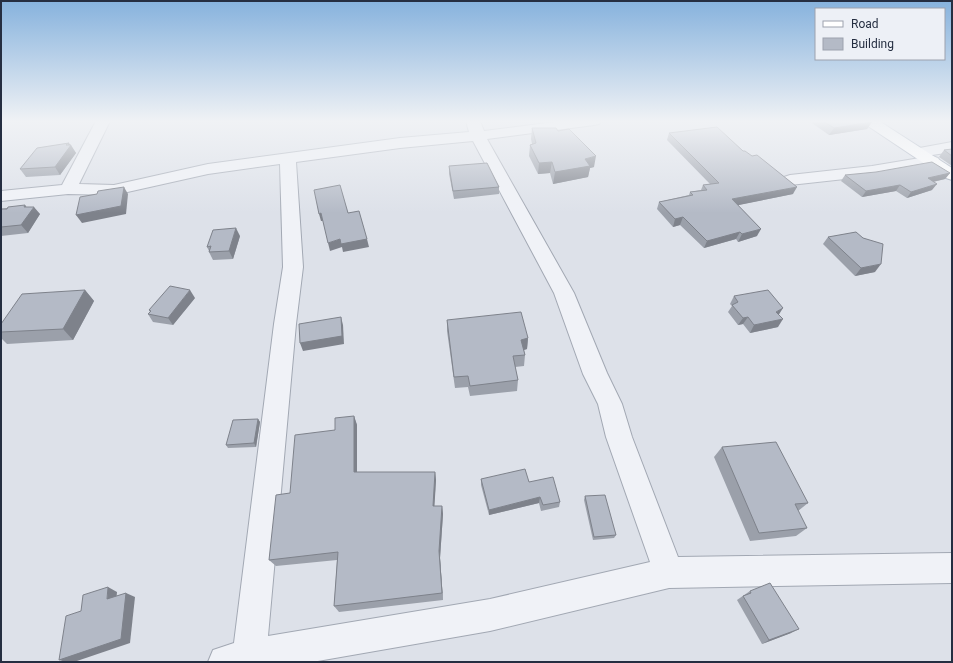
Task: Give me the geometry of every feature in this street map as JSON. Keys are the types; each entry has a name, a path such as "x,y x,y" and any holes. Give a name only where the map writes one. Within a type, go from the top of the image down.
{"main road":[{"path":"919,152 952,175"}],"street":[{"path":"68,189 87,152"},
{"path":"1,196 68,189 114,190 208,169 337,152"},
{"path":"488,152 564,293 595,374 610,404 619,437 670,573"},
{"path":"790,180 872,171 937,152"},
{"path":"288,159 293,267 237,659 490,615 670,573 952,568"}],"building":[{"path":"34,152 66,152 55,167 20,169"},
{"path":"533,152 592,152 596,156 585,159 590,166 555,172 552,162 539,163"},
{"path":"688,152 746,152 752,156 757,155 797,187 732,199 761,229 742,234 740,232 707,241 683,217 675,219 659,202 693,195 690,192 707,190 703,185 719,183"},
{"path":"947,152 952,152 952,156"},
{"path":"932,162 950,173 928,178 937,184 911,192 900,185 866,191 845,175 876,172"},
{"path":"487,163 499,187 453,191 449,166"},
{"path":"340,185 348,213 359,211 367,239 341,244 340,239 328,243 321,213 319,214 314,190"},
{"path":"124,187 121,206 76,215 80,197 97,194 98,191"},
{"path":"25,205 24,207 34,207 21,225 1,227 1,209"},
{"path":"236,228 229,251 209,252 211,246 207,247 213,230"},
{"path":"856,232 863,238 883,244 881,264 861,268 828,237"},
{"path":"170,286 190,290 168,318 148,314 151,311 149,310"},
{"path":"85,290 63,329 1,332 1,324 22,294"},
{"path":"768,290 783,308 776,312 783,319 754,325 748,317 743,318 732,305 738,302 734,296"},
{"path":"521,312 528,338 521,340 525,355 513,356 518,380 470,386 468,376 454,377 447,320"},
{"path":"341,317 342,336 300,343 299,324"},
{"path":"354,416 354,472 435,472 433,506 442,506 439,551 442,593 334,606 338,552 269,560 276,495 290,493 295,435 335,430 335,418"},
{"path":"258,419 254,443 226,445 233,420"},
{"path":"776,442 808,503 795,504 807,528 759,533 722,447"},
{"path":"525,469 529,482 553,477 560,502 543,505 540,497 489,510 481,479"},
{"path":"605,495 616,535 594,537 585,496"},
{"path":"770,583 799,629 769,640 743,596 751,593 750,591"},
{"path":"108,587 107,599 126,593 121,639 59,660 66,616 81,611 83,595"}]}
